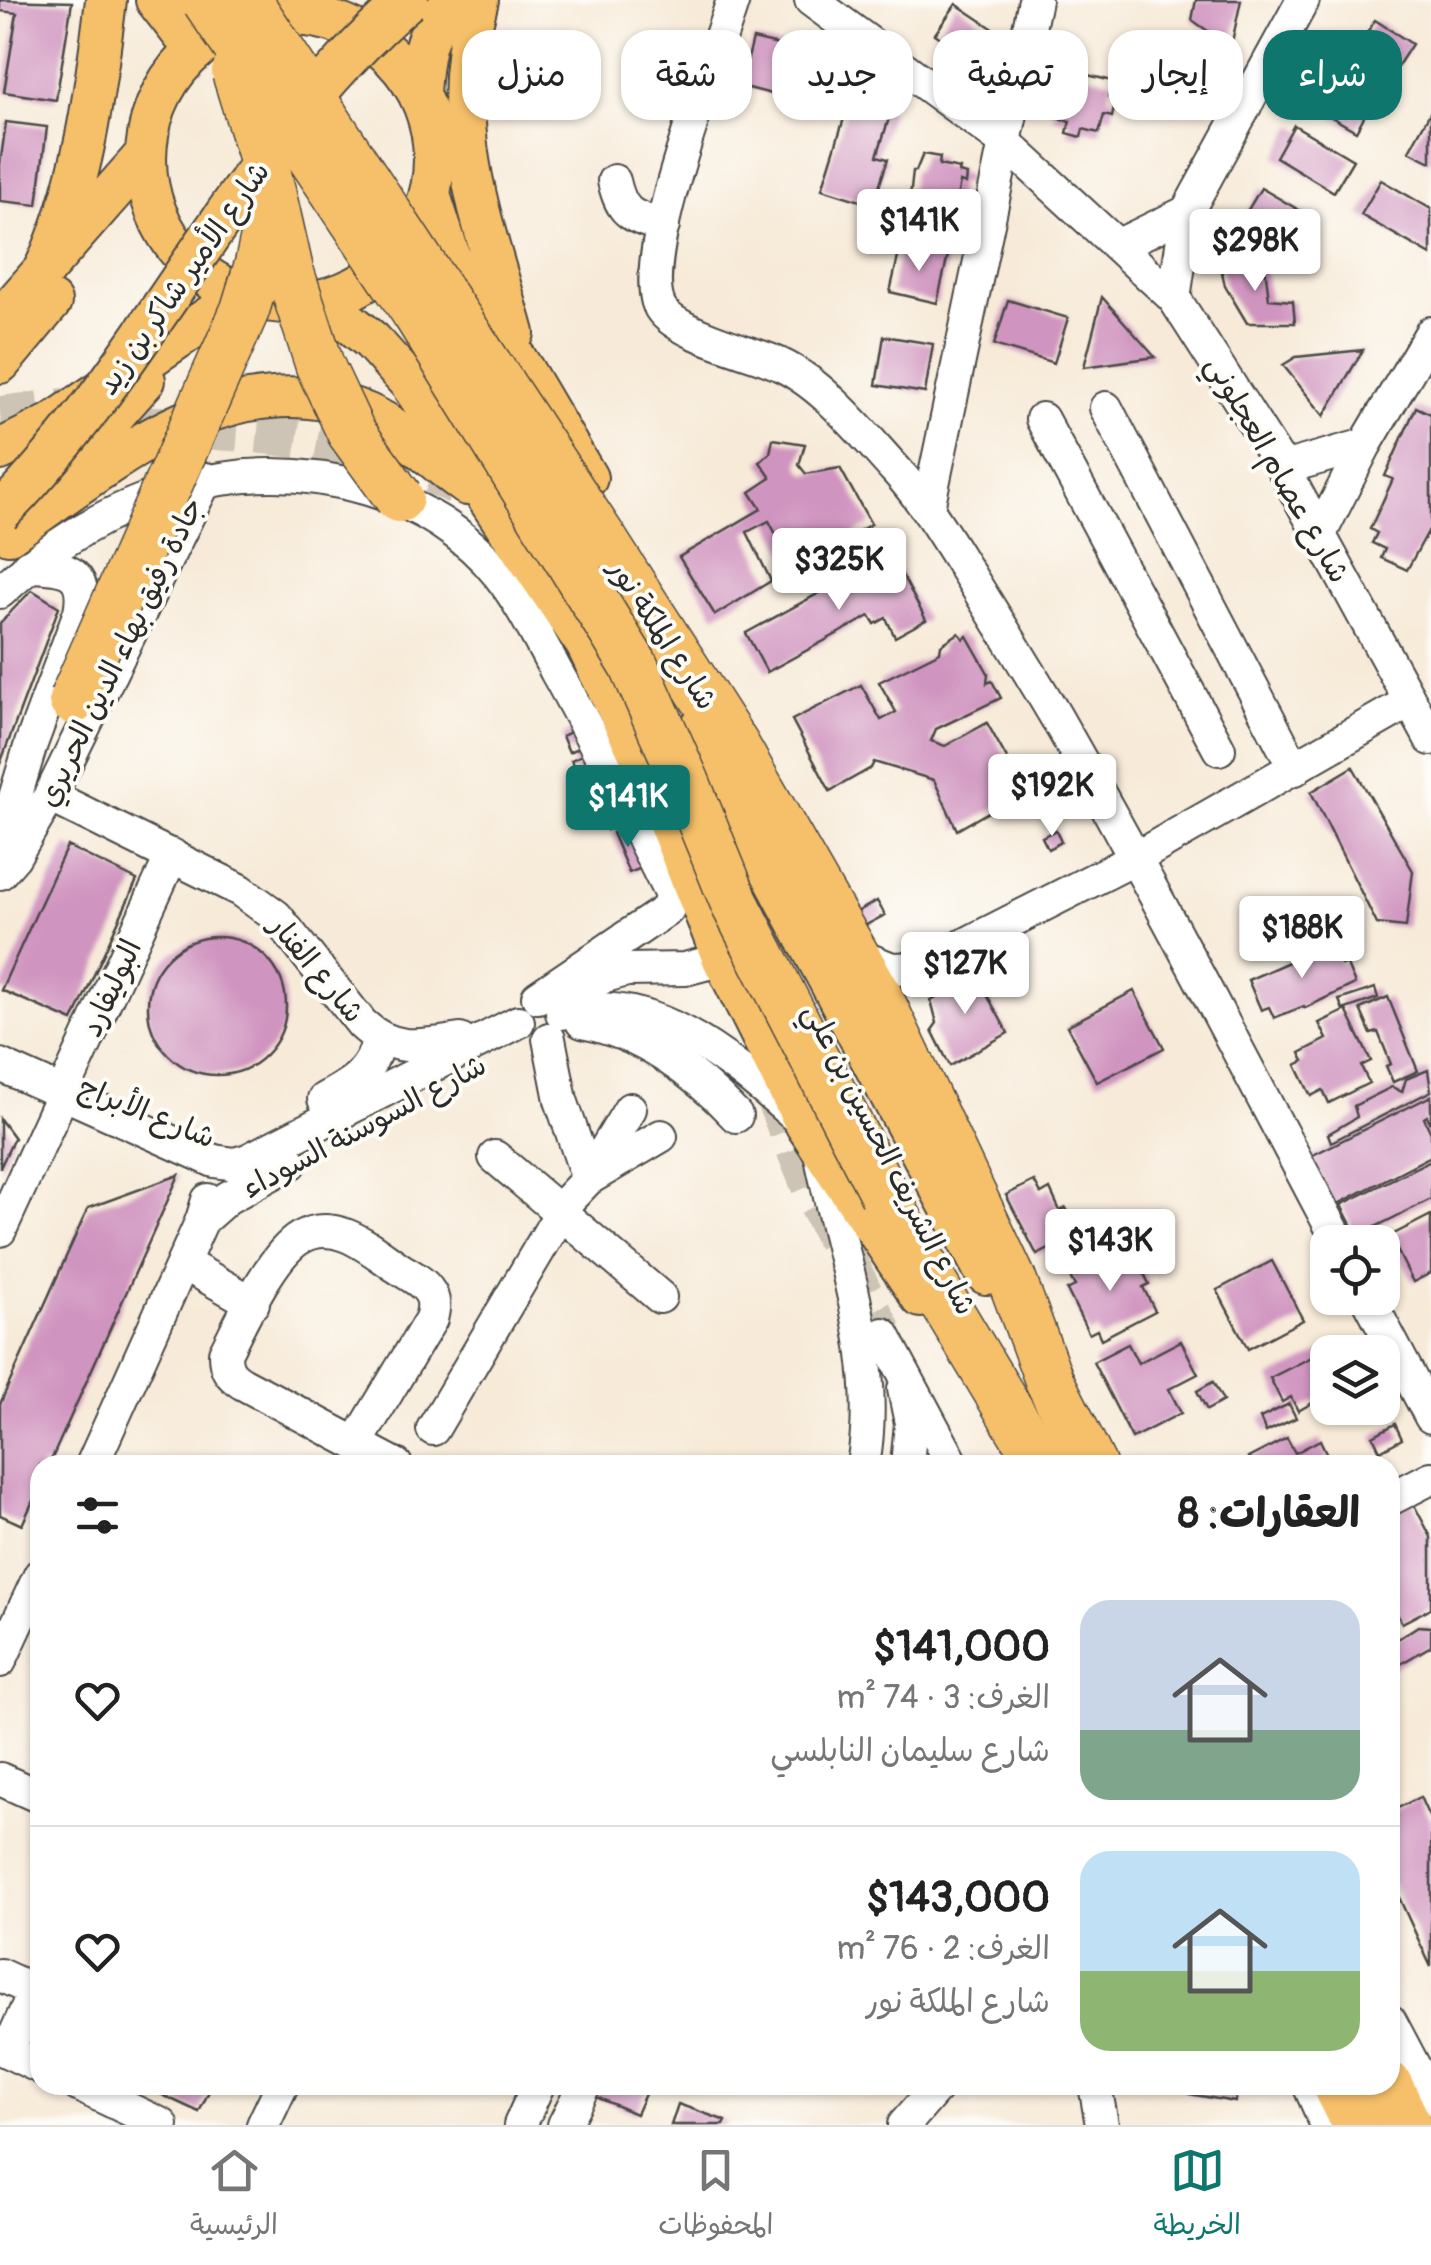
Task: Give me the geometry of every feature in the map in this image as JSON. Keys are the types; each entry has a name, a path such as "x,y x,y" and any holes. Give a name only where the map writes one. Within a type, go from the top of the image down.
{"highway":[{"path":"253,12 256,134 289,270 335,400 351,432 399,498"},
{"name":"شارع الملكة نور","path":"253,12 605,544 715,738 852,953 895,1032 1012,1280 1049,1380 1087,1455"},
{"name":"شارع الملكة نور","path":"253,12 417,314 632,664 735,904 933,1284 1036,1453"},
{"path":"73,700 245,310 272,205"},
{"path":"1342,2095 1357,2125"},
{"path":"1393,2095 1407,2125"}],"main road":[{"path":"43,272 66,220 84,144 106,0"},
{"path":"156,0 332,20 367,36 396,61 418,92 434,143 430,196 419,225 391,262 353,290 324,301 268,303 240,296 201,274 170,242 151,200 145,156 149,126 159,98 174,72 253,12"},
{"path":"365,0 377,19 392,27 409,28 433,6"},
{"name":"شارع الأمير شاكر بن زيد","path":"0,476 113,341 238,152 312,57 365,0"},
{"path":"478,0 464,69 465,136 482,224 524,370"},
{"path":"418,92 433,6"},
{"name":"شارع الأمير شاكر بن زيد","path":"9,539 72,432 126,362 254,172 364,38 433,6"},
{"path":"0,320 145,156"},
{"path":"430,196 450,256 524,370"},
{"path":"0,364 86,258 102,203"},
{"path":"0,450 52,424 240,296"},
{"path":"324,301 372,341 410,382 586,644 650,776 723,959 812,1137 896,1264 1036,1453"},
{"path":"410,382 404,364 404,344 409,326 419,312 430,305 462,305 479,311 494,326"},
{"path":"9,539 188,332"},
{"name":"شارع الشريف الحسين بن علي","path":"524,370 650,584 715,738 983,1268 1049,1380"},
{"path":"9,539 118,457 174,424 262,399 312,399 370,415 409,438 494,503"},
{"name":"شارع الشريف الحسين بن علي","path":"744,878 924,1218 1036,1453"}],"street":[{"path":"733,0 688,134 663,226 655,260 658,311 759,365 795,374 836,407 928,508 1033,678 1136,858 1330,1225"},
{"name":"شارع عصام العجلوني","path":"811,0 1007,144 1174,298 1283,468 1431,739"},
{"path":"928,508 1035,0"},
{"path":"1174,298 1187,212 1302,0"},
{"path":"614,181 619,202 627,213 663,226"},
{"path":"1119,244 1187,212"},
{"path":"1319,536 1365,445 1431,333"},
{"path":"1106,408 1295,769"},
{"path":"1042,420 1220,749"},
{"path":"1283,468 1365,445"},
{"path":"0,592 9,539 74,534 130,505 206,480 291,473 335,479 399,498 478,552 516,599 589,731 672,895 668,909 545,1019"},
{"name":"جادة رفيق بهاء الدين الحريري","path":"1,865 14,857 50,796 206,480"},
{"name":"جادة رفيق بهاء الدين الحريري","path":"1,865 13,802 83,596 82,585 69,571 9,539"},
{"name":"جادة رفيق بهاء الدين الحريري","path":"1,865 73,700"},
{"path":"852,953 892,969 919,968 1136,858 1410,702"},
{"name":"شارع الفنار","path":"50,796 240,890 276,916 378,1040 419,1046 488,1036"},
{"name":"البوليفارد","path":"0,1230 172,855"},
{"path":"545,1019 617,972 637,968 686,969 723,959"},
{"path":"895,1032 898,1004 919,968"},
{"path":"545,1019 594,1008 615,1010 681,1030 732,1063 812,1137 865,1356 870,1398 864,1455"},
{"path":"545,1019 608,1028 648,1047 705,1084 736,1116"},
{"path":"545,1019 561,1100 588,1179"},
{"name":"شارع السوسنة السوداء","path":"97,1455 202,1220 214,1161 228,1164 248,1160 488,1036 545,1019"},
{"name":"شارع السوسنة السوداء","path":"202,1220 250,1184 545,1019"},
{"name":"شارع الأبراج","path":"0,1065 227,1145 242,1143 358,1080 369,1067 378,1040"},
{"name":"شارع الأبراج","path":"0,1051 214,1161"},
{"path":"433,1429 559,1212 588,1179 630,1109"},
{"path":"588,1179 662,1136"},
{"path":"494,1157 660,1297"},
{"path":"356,1444 431,1319 434,1304 429,1290 356,1240 340,1232 322,1231 288,1246 226,1353 226,1366 232,1376 356,1444 377,1455"},
{"path":"183,1264 253,1303"},
{"path":"1377,1315 1431,1417"},
{"path":"908,1455 910,1424 904,1387 883,1334 948,1455"},
{"path":"1400,1494 1431,1478"},
{"path":"0,1661 30,1596"},
{"path":"0,1779 30,1792"},
{"path":"0,1975 30,1983"},
{"path":"30,1999 4,2049 30,2062"},
{"path":"1400,2040 1431,2099"},
{"path":"99,2095 162,2125"},
{"path":"263,2125 277,2095"},
{"path":"520,2125 534,2095"},
{"path":"564,2125 579,2095"},
{"path":"904,2125 931,2095"},
{"path":"1097,2095 1102,2125"},
{"path":"1314,2095 1328,2125"}],"building":[{"path":"0,0 72,2 56,100 4,92 17,13 0,11"},
{"path":"1196,0 1241,0 1235,30 1206,30 1192,20"},
{"path":"956,4 995,30 938,30"},
{"path":"1375,20 1390,30 1369,30"},
{"path":"1402,38 1412,44 1402,60"},
{"path":"753,39 772,44 772,94 752,89"},
{"path":"1088,75 1108,80 1108,116 1104,115 1099,133 1083,129 1081,137 1067,133 1070,121 1066,120 1088,120"},
{"path":"1431,111 1431,162 1409,151"},
{"path":"843,120 888,120 877,156 888,159 873,205 822,189"},
{"path":"1337,120 1362,120 1356,131"},
{"path":"6,122 47,127 37,205 0,201"},
{"path":"1294,125 1353,160 1334,192 1276,157"},
{"path":"923,154 940,157 939,165 960,169 959,173 967,175 966,184 960,182 952,224 908,215 913,171"},
{"path":"1381,180 1431,209 1431,255 1361,215"},
{"path":"1261,188 1316,220 1298,251 1243,218"},
{"path":"901,244 948,255 937,303 890,292"},
{"path":"1219,258 1265,267 1269,299 1293,301 1295,323 1247,323 1225,286"},
{"path":"1102,297 1155,357 1084,367"},
{"path":"1008,300 1068,318 1054,363 994,345"},
{"path":"884,336 933,344 925,393 876,385"},
{"path":"1363,350 1324,416 1283,365 1296,357"},
{"path":"1416,407 1431,414 1431,526 1407,570 1381,558 1385,549 1372,543 1377,533 1370,529 1393,479 1385,476"},
{"path":"773,439 805,444 799,465 806,474 840,468 871,524 794,568 769,521 747,532 771,581 715,615 679,557 761,509 750,492 771,478 760,462 770,453"},
{"path":"891,554 926,620 895,637 886,618 875,624 870,616 767,672 746,633"},
{"path":"32,590 59,607 0,764 0,623"},
{"path":"959,633 964,639 967,636 988,673 987,683 992,681 1001,698 936,729 931,741 945,746 987,723 1025,791 957,830 934,780 874,762 871,768 830,791 792,720 861,685 881,720 896,712 879,682 940,652 941,645"},
{"path":"575,730 582,746 569,752 562,736"},
{"path":"586,753 599,782 584,789 571,760"},
{"path":"1353,767 1413,871 1406,927 1377,924 1311,792"},
{"path":"605,787 623,822 607,830 589,794"},
{"path":"628,827 644,867 629,873 612,833"},
{"path":"1056,830 1061,842 1048,849 1042,837"},
{"path":"67,846 137,880 73,1021 1,990"},
{"path":"877,901 885,915 862,927 855,913"},
{"path":"217,937 243,943 266,957 280,980 286,1006 280,1032 266,1055 243,1069 217,1075 191,1069 168,1055 154,1032 148,1006 154,980 168,957 191,943"},
{"path":"1330,938 1341,965 1346,963 1355,984 1274,1018 1269,1007 1261,1010 1248,980 1309,953 1307,948"},
{"path":"970,964 1008,1033 950,1066 932,1030 937,1023 931,1000 940,995 938,989 951,981 949,974"},
{"path":"1375,988 1378,998 1343,1010 1339,1000"},
{"path":"1134,991 1164,1048 1097,1082 1067,1026"},
{"path":"1388,997 1418,1071 1393,1082 1386,1066 1391,1064 1378,1032 1371,1034 1360,1009"},
{"path":"1346,1010 1371,1061 1361,1066 1369,1083 1329,1103 1323,1090 1311,1096 1296,1065 1304,1061 1300,1053 1327,1039 1319,1023"},
{"path":"1428,1070 1431,1091 1331,1142 1328,1134 1357,1117 1354,1106 1392,1087 1402,1092 1406,1079"},
{"path":"1431,1096 1431,1124 1427,1116 1424,1118 1431,1133 1431,1156 1334,1206 1311,1156"},
{"path":"0,1119 14,1138 0,1168"},
{"path":"1431,1160 1431,1199 1379,1225 1351,1225 1341,1205"},
{"path":"179,1175 53,1455 30,1455 30,1507 22,1525 0,1515 0,1404 88,1208"},
{"path":"1034,1181 1041,1194 1050,1189 1060,1211 1066,1208 1079,1234 1037,1255 1006,1195"},
{"path":"1431,1215 1431,1273 1413,1282 1400,1256 1400,1231"},
{"path":"1123,1247 1132,1266 1139,1263 1149,1284 1143,1287 1155,1311 1101,1339 1097,1330 1089,1334 1067,1290 1075,1286 1069,1275"},
{"path":"1272,1261 1303,1320 1248,1349 1217,1290"},
{"path":"1181,1341 1198,1374 1169,1389 1181,1413 1132,1438 1093,1362 1128,1344 1138,1363"},
{"path":"1310,1358 1310,1404 1298,1411 1291,1397 1282,1402 1270,1378"},
{"path":"1213,1382 1223,1401 1207,1410 1197,1391"},
{"path":"1289,1404 1296,1418 1266,1432 1260,1418"},
{"path":"1395,1425 1402,1439 1380,1451 1373,1436"},
{"path":"1287,1438 1295,1453 1320,1440 1327,1455 1254,1455"},
{"path":"1412,1501 1431,1537 1431,1608 1402,1623 1400,1619 1400,1507"},
{"path":"1418,1626 1431,1627 1431,1646 1400,1664 1400,1638"},
{"path":"1420,1797 1431,1821 1431,1967 1400,1900 1400,1807"},
{"path":"162,2095 207,2095 199,2112"},
{"path":"594,2095 645,2095 636,2114"},
{"path":"1195,2095 1236,2095 1235,2102"},
{"path":"678,2104 726,2121 724,2125 671,2125"}],"tunnel":[{"path":"0,416 89,405"},
{"path":"78,428 165,426 310,440 369,452 456,485"},
{"path":"645,651 696,732"},
{"path":"773,1093 818,1203 883,1334"}]}
